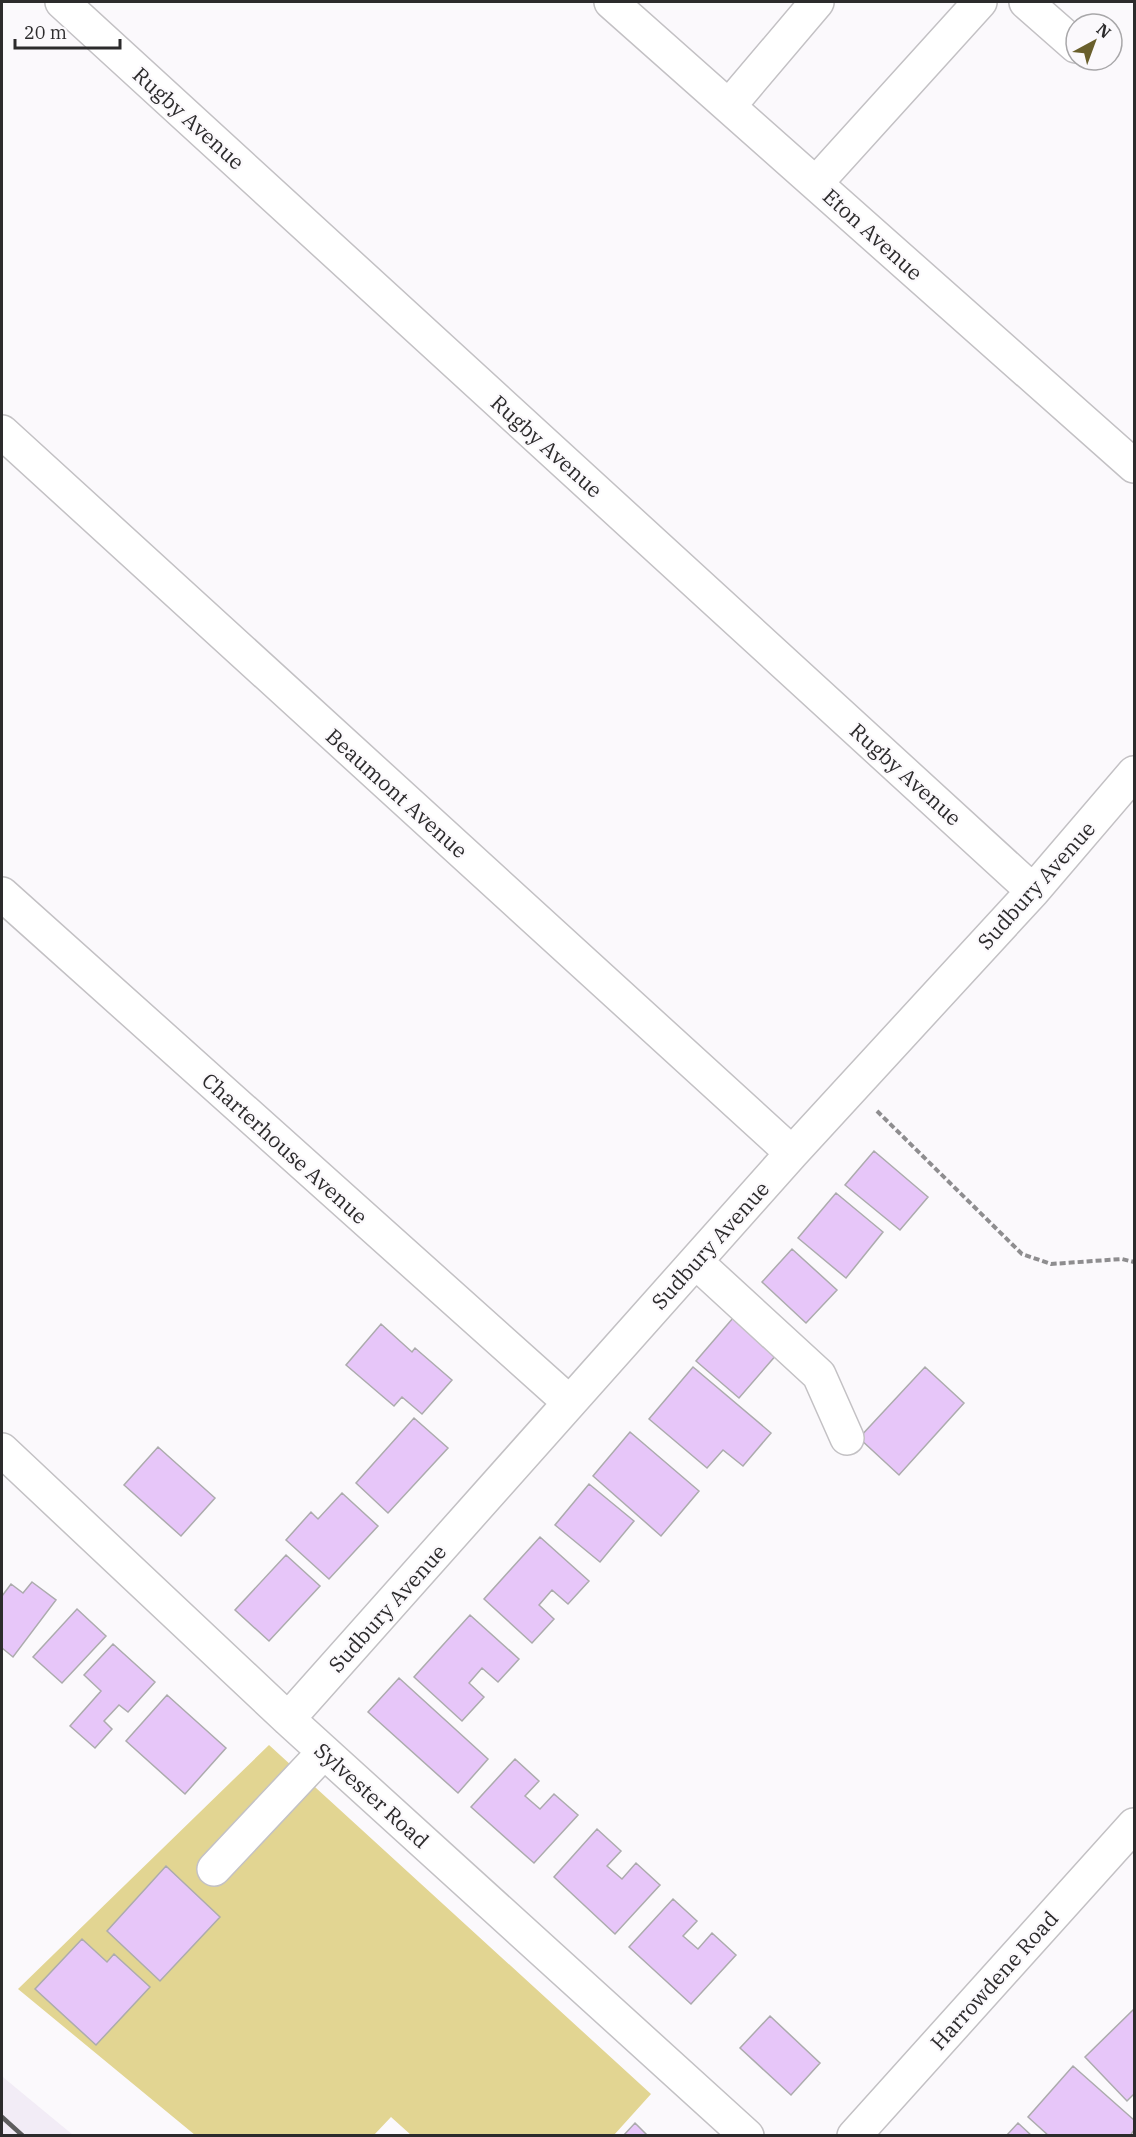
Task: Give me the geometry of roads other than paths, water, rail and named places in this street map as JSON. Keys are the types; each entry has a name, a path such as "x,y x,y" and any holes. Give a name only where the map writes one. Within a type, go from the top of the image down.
{"street":[{"name":"Rugby Avenue","path":"62,2 1033,891"},
{"path":"729,106 817,2"},
{"path":"816,183 980,2"},
{"path":"1026,2 1064,35"},
{"name":"Eton Avenue","path":"624,6 729,106 1134,466"},
{"name":"Beaumont Avenue","path":"2,432 792,1154"},
{"name":"Sudbury Avenue","path":"288,1719 792,1154 1033,891 1134,773"},
{"name":"Charterhouse Avenue","path":"2,894 569,1402"},
{"path":"696,1262 819,1375 847,1438"},
{"name":"Sylvester Road","path":"2,1450 288,1719 747,2136"},
{"path":"214,1869 324,1752"},
{"name":"Harrowdene Road","path":"854,2136 1134,1825"}],"railway":[{"path":"2,2117 23,2136"}]}
